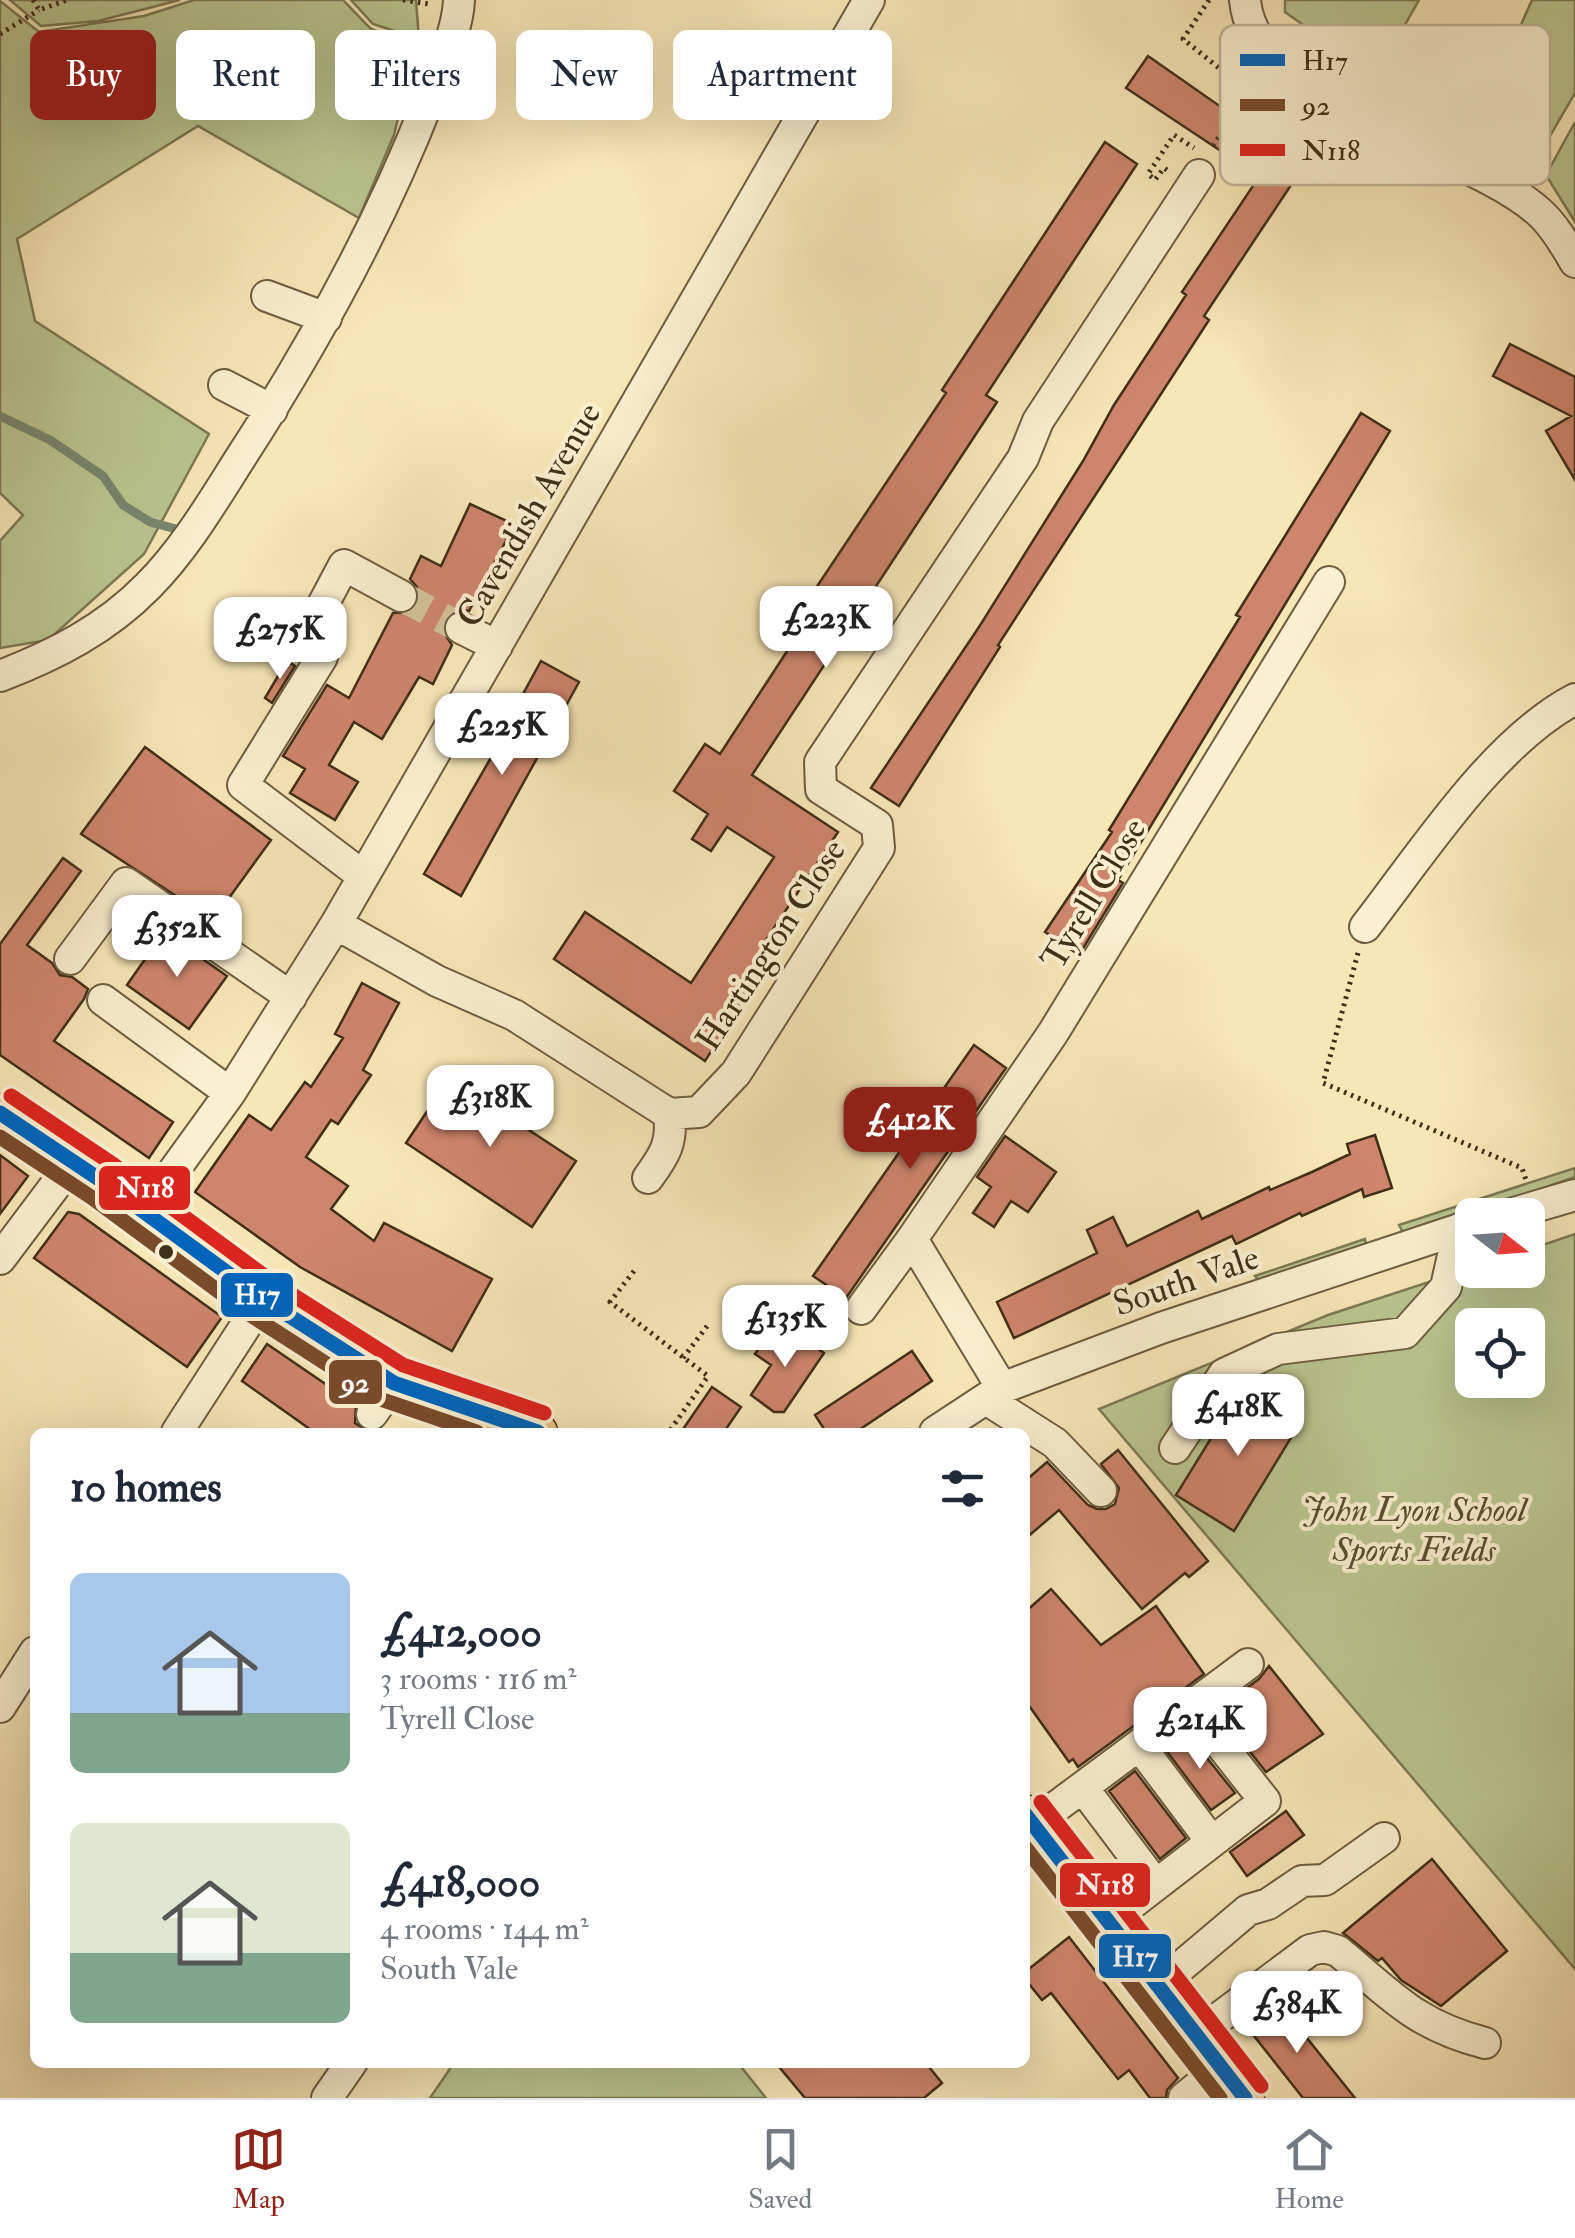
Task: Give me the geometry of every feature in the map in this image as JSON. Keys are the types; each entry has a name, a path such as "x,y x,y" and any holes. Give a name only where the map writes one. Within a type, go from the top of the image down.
{"main road":[{"path":"0,1112 262,1299 394,1383 525,1428"},
{"path":"1030,1820 1245,2098"}],"street":[{"path":"0,676 55,655 105,624 148,586 184,544 272,410 326,318 400,172 438,76 459,0"},
{"name":"Cavendish Avenue","path":"144,1212 230,1093 336,924 870,0"},
{"path":"1244,0 1250,25"},
{"name":"Hartington Close","path":"669,1114 699,1112 736,1073 878,848 877,825 822,789 820,762 1023,458 1038,421 1195,181"},
{"path":"1497,185 1540,213 1573,253"},
{"path":"267,296 326,318"},
{"path":"224,385 272,410"},
{"path":"318,614 344,564 401,596"},
{"name":"Tyrell Close","path":"861,1308 1053,1033 1329,582"},
{"path":"460,628 497,646"},
{"path":"322,657 243,785 363,876"},
{"path":"1365,928 1480,781 1512,747 1575,699"},
{"path":"70,959 126,882 291,996"},
{"path":"336,924 437,982 514,1015 669,1114 672,1133 668,1150 648,1178"},
{"path":"103,1000 230,1093"},
{"path":"0,1260 73,1162"},
{"path":"1545,1204 1575,1195"},
{"name":"South Vale","path":"942,1428 994,1394 1160,1328 1455,1231"},
{"path":"912,1238 994,1394 1055,1443 1101,1491"},
{"path":"1174,1448 1224,1374 1278,1350 1404,1333 1446,1286 1455,1259"},
{"path":"180,1428 262,1299"},
{"path":"372,1414 394,1383"},
{"path":"0,1706 30,1660"},
{"path":"1030,1818 1083,1788 1248,1664"},
{"path":"1108,1922 1265,1800 1191,1707"},
{"path":"1139,1745 1212,1842"},
{"path":"1083,1788 1156,1885"},
{"path":"1158,1986 1248,1910 1268,1904 1302,1881 1325,1880 1384,1838"},
{"path":"1196,2035 1310,1950 1324,1947 1338,1951 1408,2012 1432,2025 1485,2043"},
{"path":"326,2098 348,2068"},
{"path":"1184,2098 1221,2068"}],"path":[{"path":"33,0 38,10"},
{"path":"0,34 38,10 67,0"},
{"path":"1209,0 1183,39 1220,69"},
{"path":"1195,181 1164,168 1155,180 1148,174 1174,135 1206,156 1220,136"},
{"path":"1365,928 1323,1082 1522,1168 1522,1198"},
{"path":"634,1271 610,1302 708,1376 672,1428"},
{"path":"683,1358 708,1325"}],"green space":[{"path":"10,0 180,0 98,21 41,26"},
{"path":"194,0 343,0 374,30 335,30 335,120 398,120 359,218 198,126 17,239 35,321 209,434 144,554 48,640 0,648 0,541 23,515 0,493 0,1 36,30 30,30 30,120 156,120 156,30 52,30 144,16"},
{"path":"351,0 416,0 418,30 391,30 373,24"},
{"path":"1285,0 1419,0 1405,25 1303,25 1285,12"},
{"path":"1532,0 1575,0 1575,93 1550,136 1550,25 1521,25"},
{"path":"1575,122 1575,222 1550,181 1550,168"},
{"path":"1575,1168 1575,1177 1514,1198 1482,1198"},
{"path":"1455,1207 1455,1219 1405,1236 1399,1225"},
{"name":"John Lyon School Sports Fields","path":"1575,1234 1575,1969 1099,1409 1328,1315 1455,1274 1455,1288 1545,1288 1545,1244"},
{"path":"1365,1239 1366,1246 1260,1283 1255,1276"},
{"path":"451,2068 742,2068 766,2098 430,2098"}],"building":[{"path":"1148,56 1220,106 1220,150 1126,88"},
{"path":"1105,142 1137,164 986,395 997,402 752,775 838,832 766,940 777,947 705,1061 554,959 585,912 691,983 774,857 727,827 711,851 692,839 708,814 674,791 705,744 720,754 797,636 788,630 946,393 942,390"},
{"path":"1254,185 1291,185 1204,316 1209,320 998,645 899,806 871,788 979,627 1186,295 1182,292"},
{"path":"1510,344 1575,377 1575,480 1546,431 1571,416 1493,376"},
{"path":"1361,413 1390,431 1118,880 1123,883 1079,955 1045,932 1112,832 1109,830 1240,617 1236,615"},
{"path":"470,504 507,521 502,532 509,535 469,611 459,609 445,619 442,630 452,645 433,684 419,677 382,739 354,722 329,765 358,782 335,820 290,793 305,769 283,756 327,685 349,698 393,613 410,612 418,604 417,587 410,579 421,556 441,566"},
{"path":"287,661 295,666 272,703 265,698"},
{"path":"541,661 579,682 461,896 424,874 508,728 505,727"},
{"path":"145,747 271,840 213,920 81,834"},
{"path":"63,858 81,871 27,945 52,963 60,975 72,977 88,989 54,1041 173,1122 149,1158 0,1055 0,944"},
{"path":"164,932 227,976 189,1029 127,985"},
{"path":"362,983 399,1003 363,1070 371,1075 338,1124 331,1120 306,1157 348,1186 331,1209 374,1241 384,1223 492,1279 452,1351 300,1267 195,1192 249,1115 271,1130 305,1082 311,1087 343,1038 335,1034"},
{"path":"974,1045 1006,1068 846,1298 813,1276"},
{"path":"456,1068 483,1086 477,1096 576,1161 532,1227 406,1143"},
{"path":"1375,1135 1392,1188 1364,1197 1362,1189 1236,1244 1232,1236 1014,1338 997,1302 1097,1253 1087,1230 1113,1217 1127,1246 1198,1211 1202,1219 1269,1187 1270,1190 1312,1172 1350,1154 1347,1144"},
{"path":"1005,1136 1056,1172 1028,1212 1011,1201 994,1227 973,1213 991,1187 977,1177"},
{"path":"0,1155 28,1176 0,1214"},
{"path":"68,1212 79,1214 222,1317 187,1367 34,1258"},
{"path":"771,1331 787,1342 794,1332 824,1353 784,1412 774,1412 751,1395 771,1365 755,1354"},
{"path":"267,1344 356,1405 355,1423 363,1428 308,1428 242,1381"},
{"path":"912,1351 932,1381 862,1428 823,1428 815,1415"},
{"path":"712,1387 741,1407 727,1428 684,1428"},
{"path":"1242,1388 1300,1423 1234,1531 1176,1495"},
{"path":"1118,1450 1208,1561 1189,1577 1185,1573 1142,1609 1059,1510 1030,1535 1030,1477 1047,1462 1088,1505 1106,1509 1115,1504 1119,1488 1101,1464"},
{"path":"1051,1589 1101,1645 1156,1606 1204,1674 1078,1767 1073,1759 1069,1762 1030,1707 1030,1608"},
{"path":"1269,1666 1323,1734 1266,1772 1217,1710 1259,1679"},
{"path":"1187,1733 1235,1793 1211,1810 1165,1749"},
{"path":"1135,1771 1186,1838 1160,1859 1109,1791"},
{"path":"1286,1811 1304,1835 1247,1876 1230,1852"},
{"path":"1432,1859 1507,1951 1441,2006 1401,1980 1382,1958 1378,1961 1343,1933"},
{"path":"1069,1937 1178,2078 1167,2090 1166,2098 1150,2098 1129,2070 1118,2079 1051,1993 1042,2000 1030,1985 1030,1968"},
{"path":"1278,2002 1355,2098 1303,2098 1247,2027"},
{"path":"780,2068 930,2068 942,2083 924,2098 805,2098"}],"waterway":[{"path":"0,416 50,440 103,476 123,505 150,522 176,529"}],"tunnel":[{"path":"401,596 461,628"}],"transit line":[{"name":"N118","path":"11,1096 114,1165 274,1283 403,1365 544,1413"},
{"name":"H17","path":"0,1113 102,1181 263,1299 394,1383 526,1428"},
{"name":"92","path":"0,1137 91,1197 252,1316 383,1400 465,1428"},
{"name":"N118","path":"1041,1802 1261,2086"},
{"name":"H17","path":"1030,1820 1245,2098"},
{"name":"92","path":"1030,1853 1220,2098"}]}
